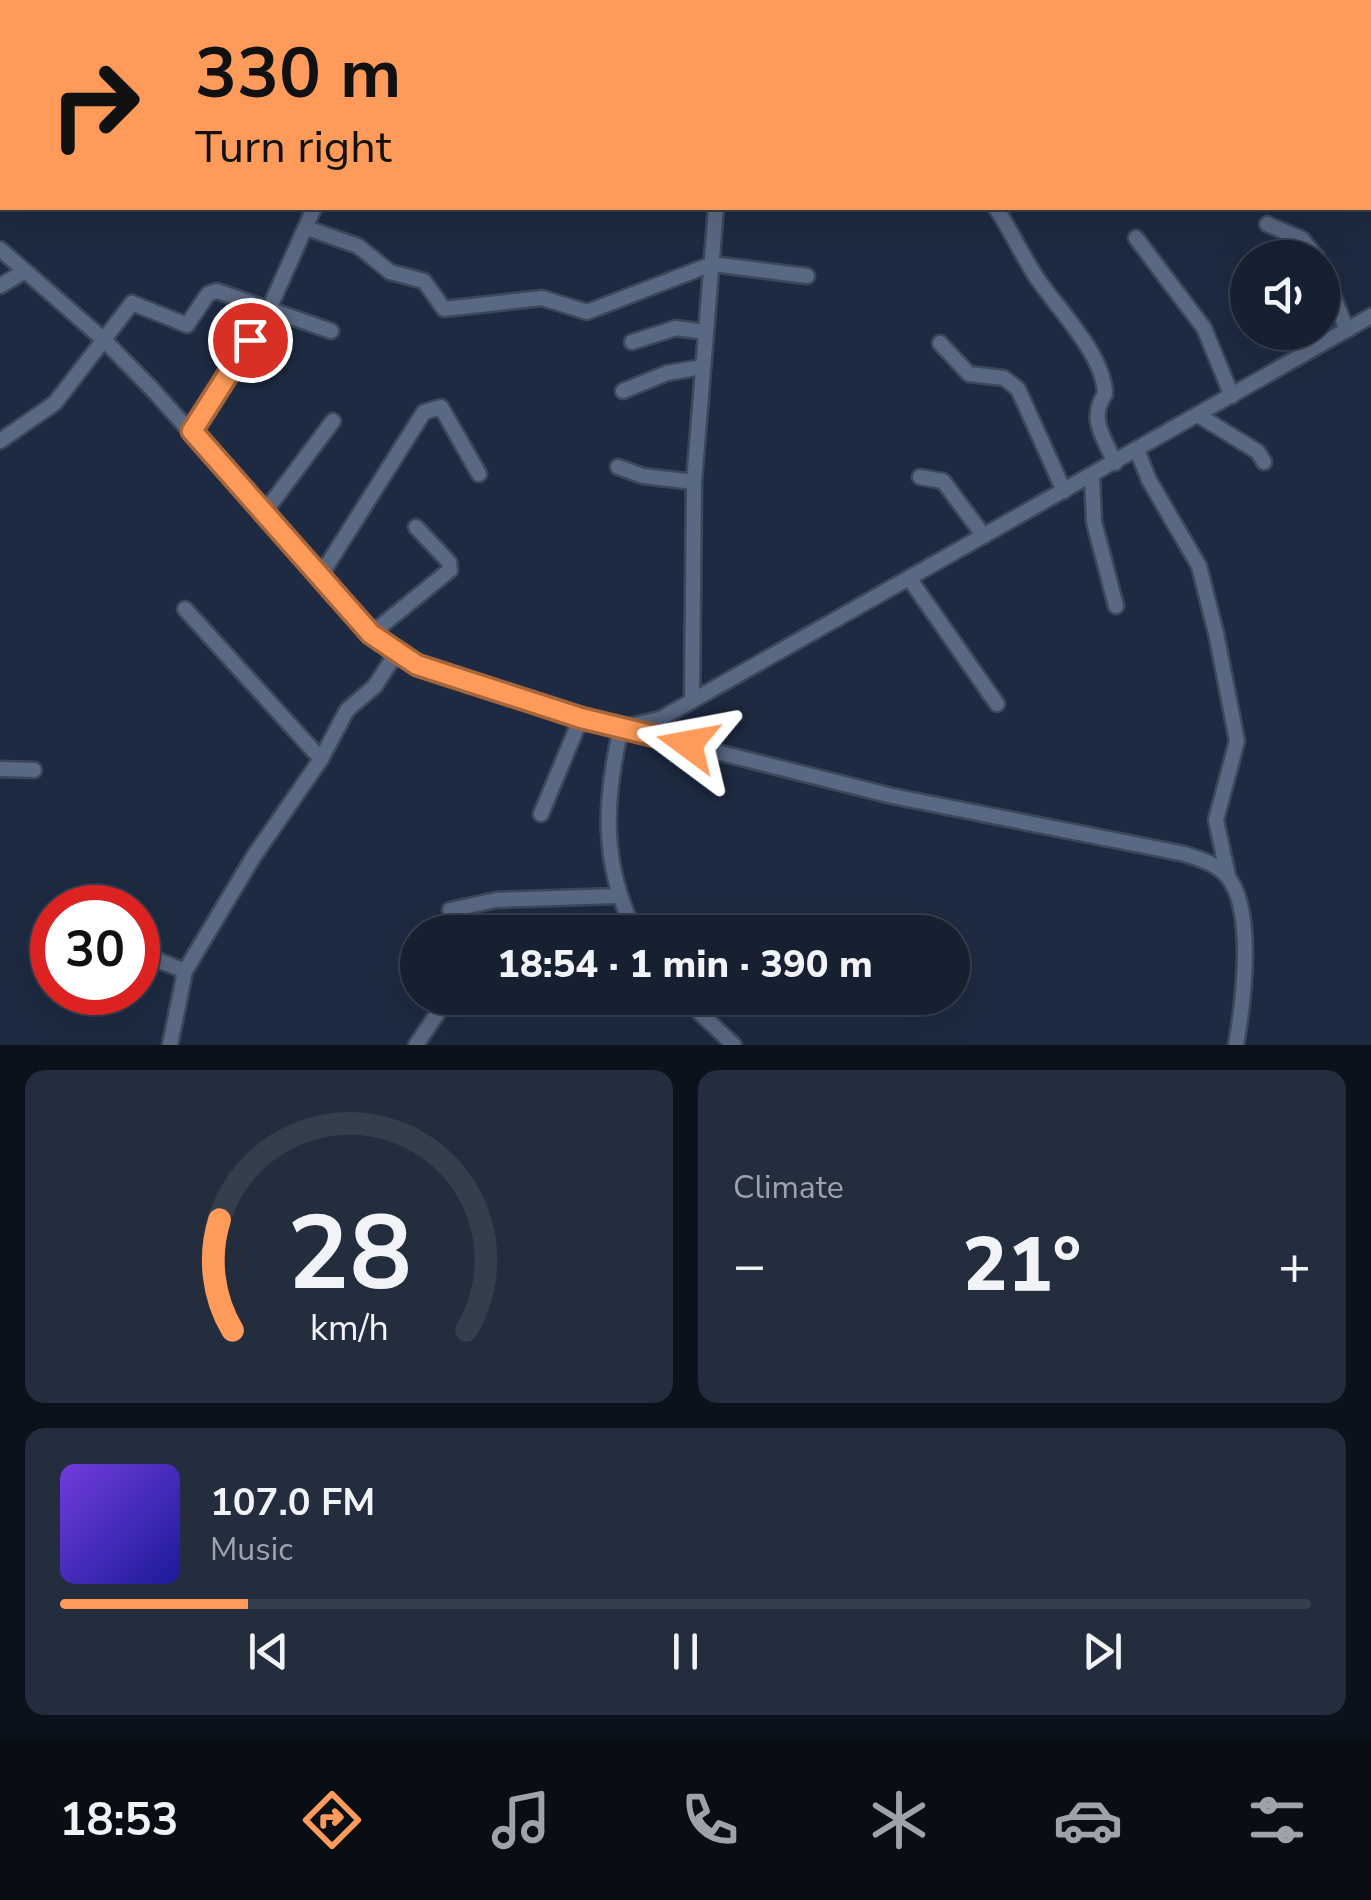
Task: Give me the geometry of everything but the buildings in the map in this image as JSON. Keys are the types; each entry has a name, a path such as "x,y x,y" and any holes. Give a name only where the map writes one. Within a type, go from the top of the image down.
{"street":[{"path":"192,431 269,309 313,210"},
{"path":"692,702 694,482 716,210"},
{"path":"997,210 1032,270 1074,325 1104,383 1105,394 1094,413 1116,462"},
{"path":"1267,224 1303,240"},
{"path":"307,228 358,246 390,272 424,281 444,308 542,298 587,312 712,264 807,276"},
{"path":"1136,238 1204,328 1232,396"},
{"path":"0,250 104,340 192,431 371,634 417,665 581,718 892,796 1184,854 1211,863 1228,877"},
{"path":"0,286 25,271"},
{"path":"0,442 44,414 132,303 187,325 212,291 331,331"},
{"path":"1340,313 1347,330"},
{"path":"620,728 660,719 692,702 1371,316"},
{"path":"632,342 664,330 705,332"},
{"path":"940,343 969,374 1004,378 1018,388 1064,491"},
{"path":"622,391 667,373 702,367"},
{"path":"320,578 424,412 441,407 479,474"},
{"path":"1198,415 1258,452 1264,462"},
{"path":"264,513 334,420"},
{"path":"1137,450 1148,480 1199,566 1237,741 1216,820 1244,938 1247,982 1236,1045"},
{"path":"618,467 654,478 694,482"},
{"path":"920,476 942,482 984,536"},
{"path":"1092,476 1094,522 1116,606"},
{"path":"371,634 450,570 450,562 416,527"},
{"path":"910,578 997,704"},
{"path":"184,609 321,759"},
{"path":"170,1045 185,971 254,856 321,759 348,710 375,686 397,652"},
{"path":"541,814 581,718"},
{"path":"620,728 608,785 606,832 617,896 626,915"},
{"path":"0,769 34,770"},
{"path":"450,910 496,900 617,896"},
{"path":"160,961 185,971"},
{"path":"416,1045 436,1015"},
{"path":"702,1015 734,1045"}],"route":[{"path":"250,340 192,431 371,634 417,665 581,718 688,744"}]}
